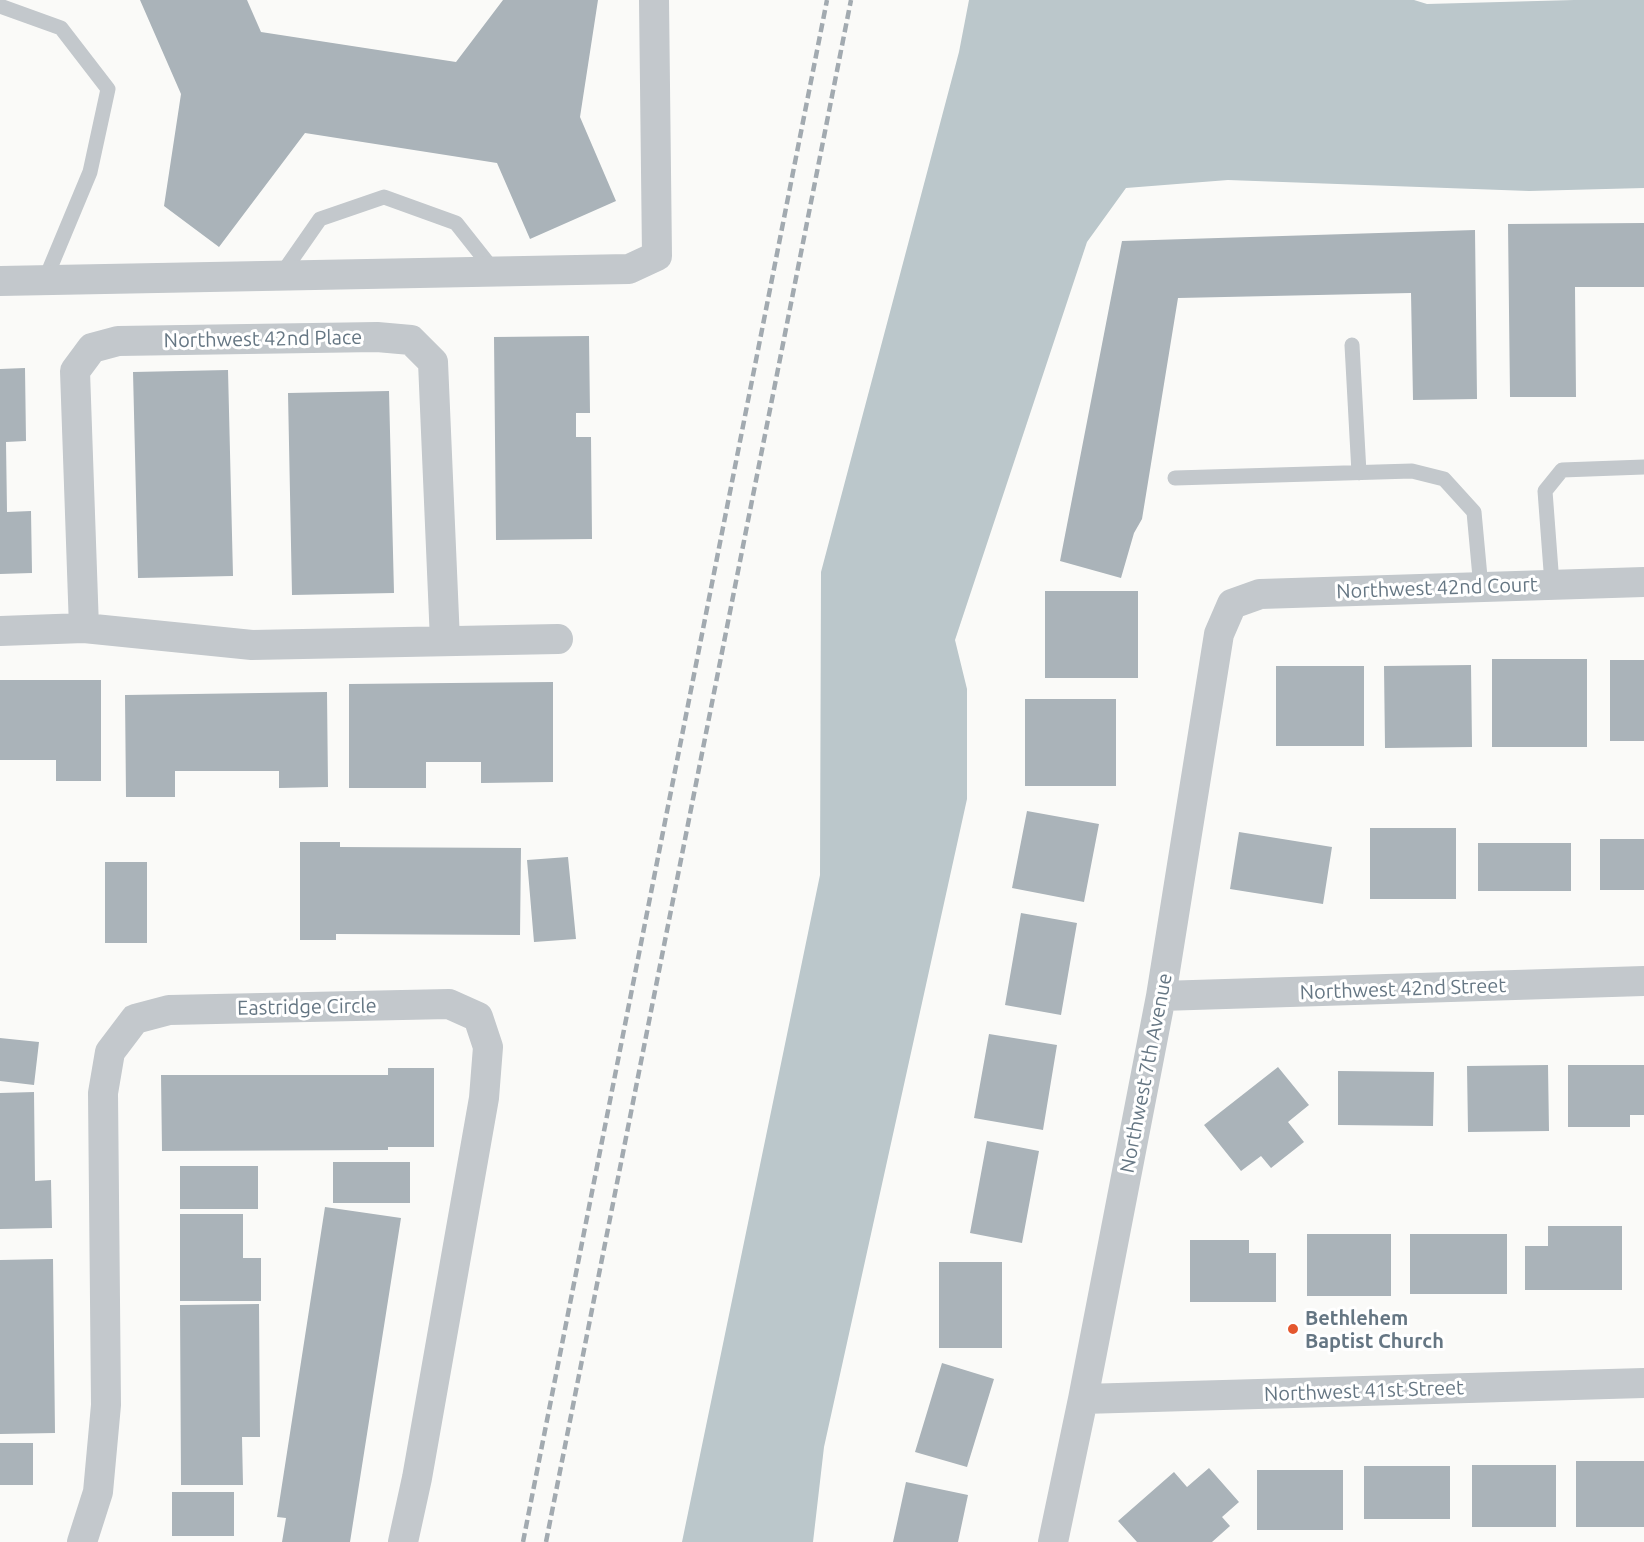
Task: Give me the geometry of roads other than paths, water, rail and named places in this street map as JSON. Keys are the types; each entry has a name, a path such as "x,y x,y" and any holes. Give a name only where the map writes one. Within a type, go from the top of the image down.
{"street":[{"path":"0,281 629,269 657,256 654,0"},
{"name":"Northwest 42nd Place","path":"84,628 75,371 92,348 117,341 376,337 411,340 433,362 445,641"},
{"name":"Northwest 42nd Court","path":"1232,604 1260,594 1644,582"},
{"name":"Northwest 7th Avenue","path":"1053,1542 1161,996 1219,634 1232,604"},
{"path":"0,631 84,628 252,645 558,639"},
{"name":"Northwest 42nd Street","path":"1161,996 1644,981"},
{"name":"Eastridge Circle","path":"82,1542 98,1492 105,1405 102,1094 110,1052 135,1019 169,1010 448,1004 478,1017 488,1047 484,1098 419,1467 403,1542"},
{"name":"Northwest 41st Street","path":"1083,1399 1644,1383"}],"lane":[{"path":"0,6 61,28 108,89 90,171 45,280"},
{"path":"280,275 320,219 384,197 456,223 494,271"},
{"path":"1352,345 1359,473"},
{"path":"1552,584 1545,491 1562,470 1644,467"},
{"path":"1175,478 1412,471 1444,479 1474,512 1481,588"}],"railway":[{"path":"523,1542 827,0"},
{"path":"546,1542 851,0"}],"place":[{"name":"Bethlehem Baptist Church","path":"1293,1329"}]}
